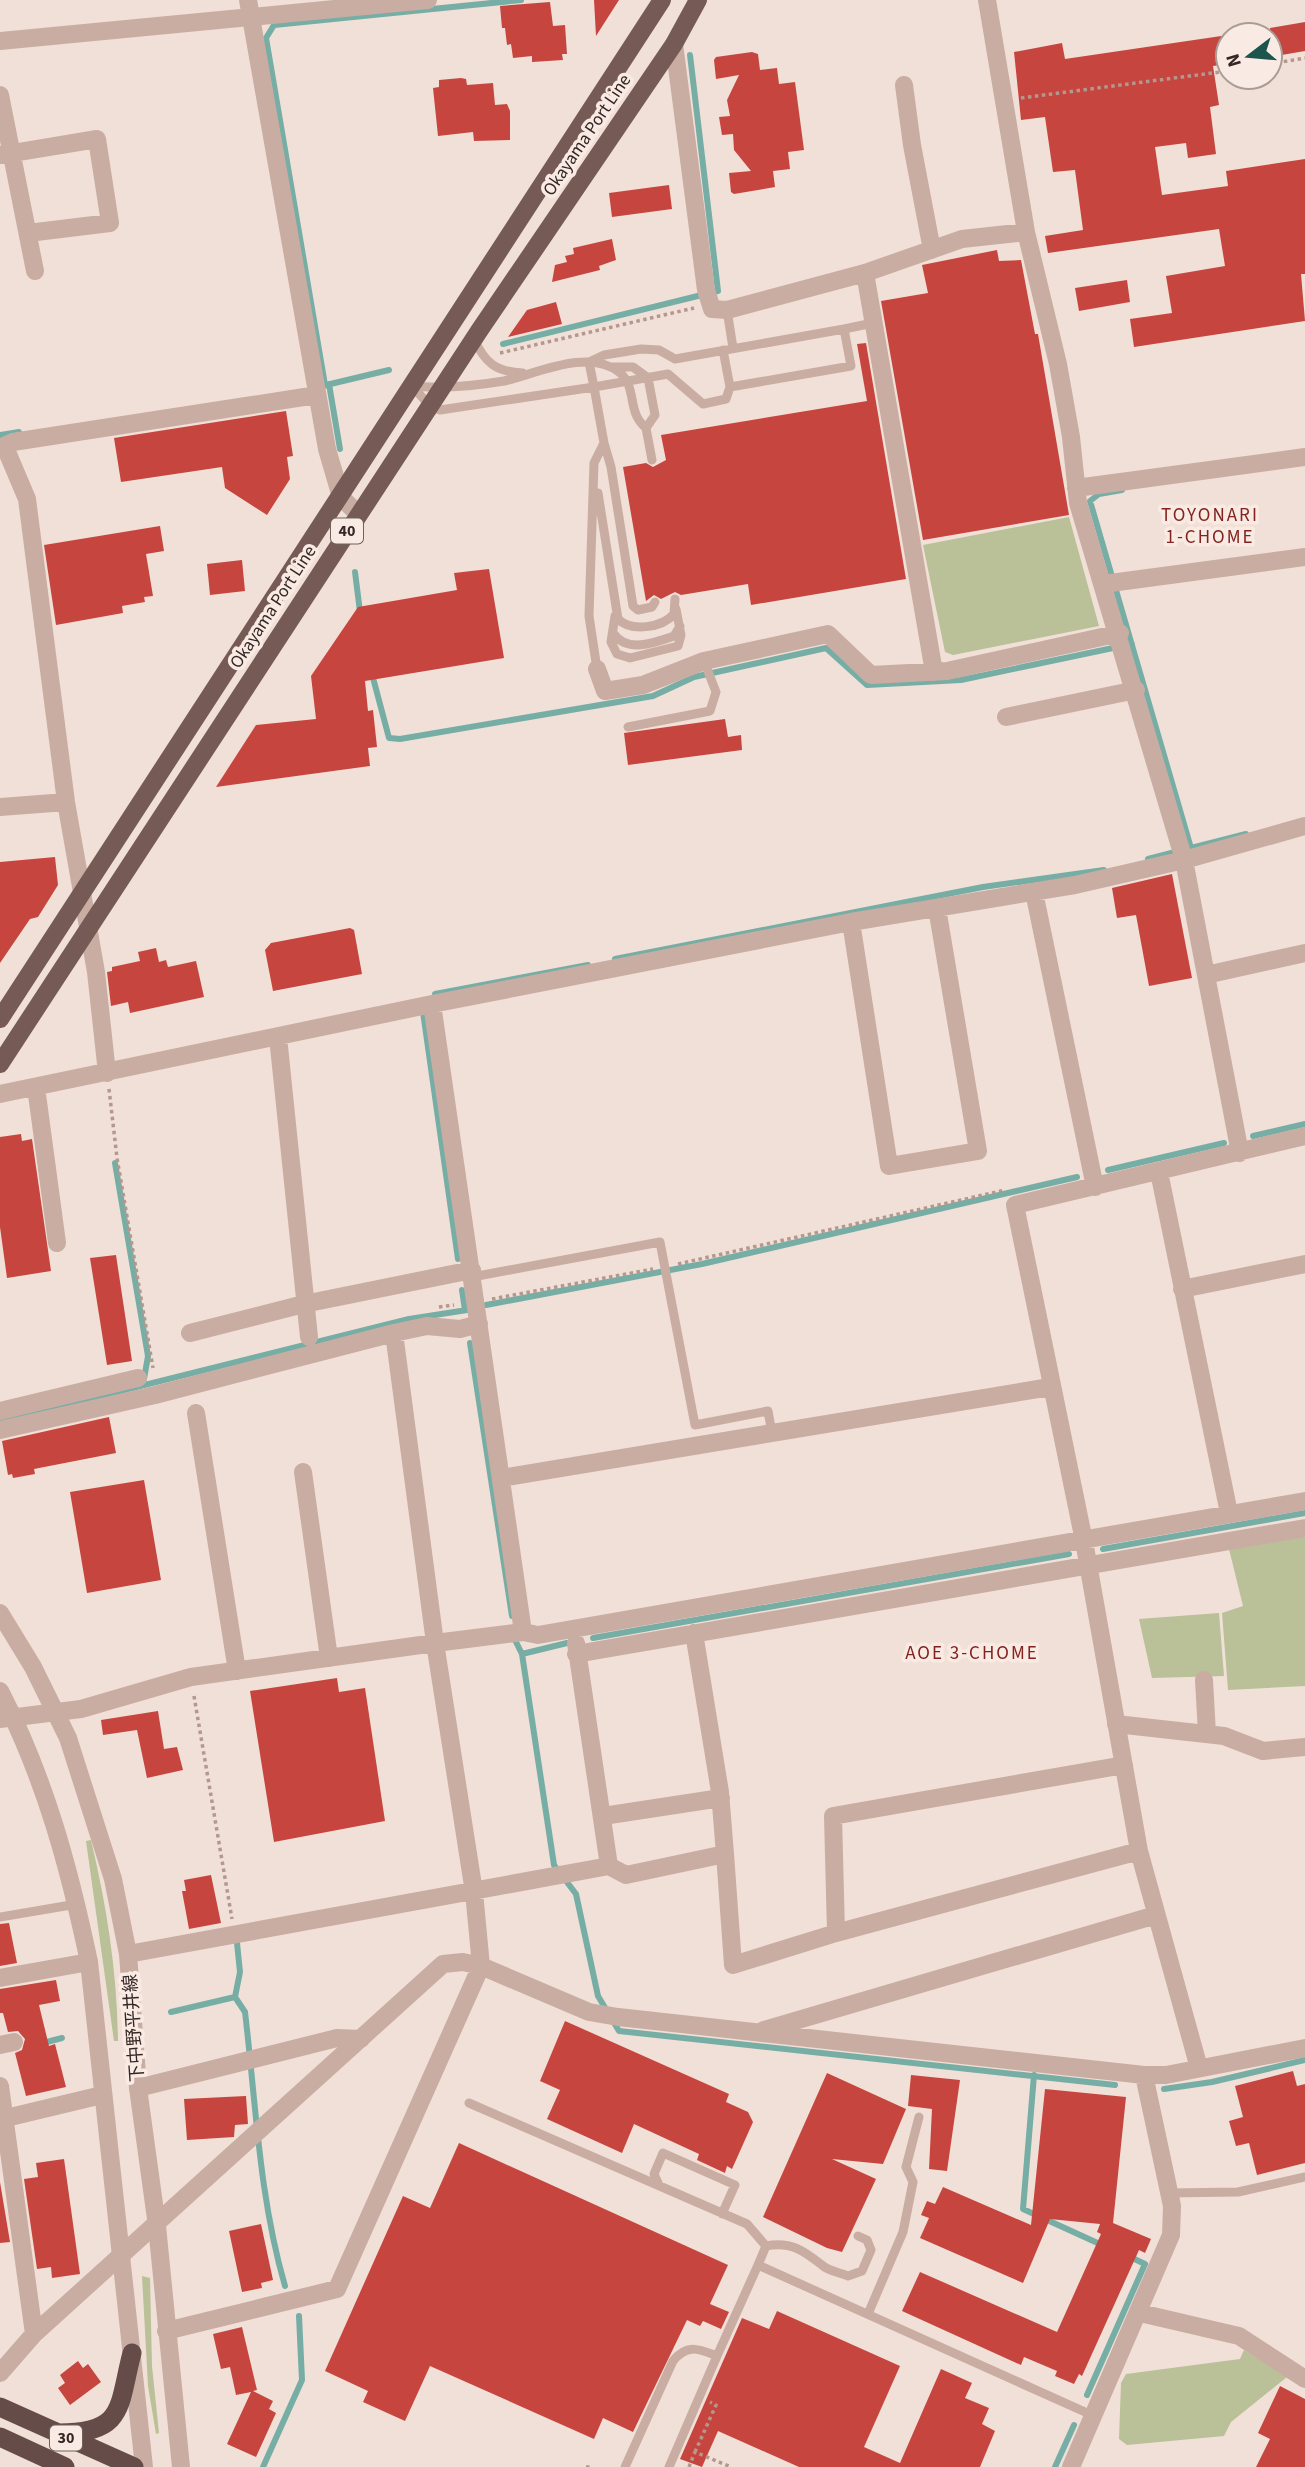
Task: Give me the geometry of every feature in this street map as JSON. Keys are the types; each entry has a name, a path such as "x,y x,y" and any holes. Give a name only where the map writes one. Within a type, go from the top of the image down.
{"highway":[{"path":"55,2433 97,2429 109,2423 118,2410 132,2353"},
{"name":"30","path":"0,2407 134,2467"},
{"name":"30","path":"0,2437 65,2467"}],"main road":[{"name":"Okayama Port Line","path":"0,1019 662,0"},
{"name":"Okayama Port Line","path":"0,1064 358,514 674,44 698,0"}],"street":[{"path":"248,0 317,395 341,497 358,514"},
{"path":"0,41 428,0"},
{"path":"987,0 1026,232 1058,364 1071,437 1076,488 1110,583 1122,642 1182,853 1240,1153"},
{"path":"674,44 707,298 712,309 727,310 865,274 962,239 1026,232"},
{"path":"904,85 912,145 932,250"},
{"path":"0,95 7,153 28,233 34,271"},
{"path":"7,153 97,139 110,223 28,233"},
{"path":"865,274 934,672"},
{"path":"107,1073 96,972 66,802 27,499 18,473 2,447 13,442 317,395"},
{"path":"1076,488 1305,457"},
{"path":"1110,583 1305,557"},
{"path":"597,669 605,691 643,685 705,664 828,634 871,675 934,672 1122,642"},
{"path":"1006,717 1136,690"},
{"path":"0,807 66,802"},
{"path":"0,1094 432,1004 851,922 1034,891 1305,825"},
{"path":"1034,891 1095,1186"},
{"path":"851,922 889,1166 978,1151 937,908"},
{"path":"1206,975 1305,953"},
{"path":"432,1004 523,1632"},
{"path":"278,1037 301,1236 304,1304 309,1337"},
{"path":"36,1087 57,1242"},
{"path":"1199,2068 1139,1852 1084,1541 1050,1387 1015,1205 1304,1140"},
{"path":"1159,1172 1228,1513"},
{"path":"1182,1289 1305,1264"},
{"path":"190,1333 304,1304 472,1274"},
{"path":"0,1430 155,1395 394,1333 427,1326 460,1329 479,1324"},
{"path":"166,2332 337,2289 481,1966 474,1892 435,1643 394,1333"},
{"path":"0,1410 145,1378"},
{"path":"501,1478 1050,1387"},
{"path":"196,1413 237,1671"},
{"path":"303,1472 329,1658"},
{"path":"7,1718 81,1709 191,1677 523,1632 538,1635 576,1629 1305,1501"},
{"path":"576,1654 1305,1528"},
{"name":"下中野平井線","path":"0,1613 57,1712 113,1879 128,1954 138,2088 157,2226 181,2467"},
{"path":"576,1629 576,1654 609,1866"},
{"path":"694,1633 721,1798 733,1965 836,1933 1139,1852"},
{"path":"1204,1680 1207,1734"},
{"name":"下中野平井線","path":"0,1691 7,1718 51,1805 77,1903 89,1962 144,2467"},
{"path":"1116,1724 1224,1735 1263,1751 1305,1747"},
{"path":"836,1933 833,1816 1124,1765"},
{"path":"603,1816 721,1798"},
{"path":"128,1954 609,1866 626,1875 725,1854"},
{"path":"754,2033 1156,1915"},
{"path":"0,1978 89,1962"},
{"path":"0,2373 34,2334 157,2226 443,1964 463,1962 481,1966 589,2012 610,2016 1144,2075 1166,2075 1305,2048"},
{"path":"138,2088 337,2038 361,2039"},
{"path":"1071,2467 1140,2314 1171,2235 1169,2193 1144,2075"},
{"path":"0,2086 34,2334"},
{"path":"6,2118 102,2095"},
{"path":"1140,2314 1239,2336 1305,2379"}],"lane":[{"path":"412,386 431,407 440,410 668,374 703,404 726,399 730,387 727,310"},
{"path":"412,386 443,388 506,380 528,373 589,362 604,355 641,349 659,350 675,359 873,323"},
{"path":"730,387 851,366 844,329"},
{"path":"474,339 482,357 496,368 528,373"},
{"path":"589,362 621,374 626,382 635,419 646,428 652,460"},
{"path":"589,362 611,467 632,606 638,610 652,607 655,602"},
{"path":"605,367 633,367 640,369 648,378 655,415 646,428"},
{"path":"597,669 589,616 594,463 604,443"},
{"path":"594,463 615,614 611,642 614,651 620,657 631,658 675,648 681,639 676,603 674,614 666,622 637,627 622,624 615,614"},
{"path":"628,727 710,711 716,692 705,664"},
{"path":"472,1274 660,1242 695,1425 768,1412 772,1433"},
{"path":"0,1917 77,1903"},
{"path":"469,2104 747,2224 766,2246"},
{"path":"868,2314 904,2232 913,2182 906,2167 919,2117"},
{"path":"659,2185 654,2174 663,2153 735,2185 722,2214"},
{"path":"1169,2193 1238,2192 1305,2177"},
{"path":"766,2246 782,2243 816,2258 822,2266 848,2276 862,2271 871,2250 867,2240 858,2236"},
{"path":"669,2467 766,2246"},
{"path":"758,2264 1094,2416"},
{"path":"625,2467 679,2353 697,2348 717,2356"}],"path":[{"path":"1284,62 1305,58"},
{"path":"1005,100 1115,83 1214,73"},
{"path":"496,354 707,298"},
{"path":"107,1073 117,1158 153,1370 145,1378"},
{"path":"476,1302 665,1270 1018,1187"},
{"path":"191,1677 235,1935"},
{"path":"689,2467 716,2405 699,2398"},
{"path":"695,2452 731,2467"}],"green space":[{"path":"1069,517 1099,626 953,655 945,652 923,545"},
{"path":"1305,1532 1305,1686 1228,1690 1222,1613 1243,1606 1228,1545"},
{"path":"1219,1613 1224,1676 1152,1678 1139,1619"},
{"path":"91,1840 110,1940 118,2041 114,2041 86,1841"},
{"path":"142,2276 150,2278 152,2366 159,2433 156,2434 148,2386"},
{"path":"1244,2350 1287,2377 1231,2422 1224,2436 1127,2445 1119,2439 1121,2383 1126,2374 1240,2359"}],"building":[{"path":"594,0 619,0 596,36"},
{"path":"550,2 553,26 565,25 567,54 562,54 563,60 532,62 532,56 513,58 511,44 507,45 505,28 502,28 500,6"},
{"path":"1305,22 1305,51 1284,55 1284,26"},
{"path":"1214,37 1214,91 1217,91 1219,105 1210,107 1216,154 1188,158 1186,143 1155,147 1162,195 1228,186 1226,171 1305,159 1305,274 1301,274 1305,321 1134,347 1130,319 1172,313 1166,276 1225,266 1219,229 1048,253 1045,236 1083,230 1075,170 1053,172 1045,117 1021,120 1014,52 1062,43 1065,59"},
{"path":"752,52 758,54 760,70 777,68 779,84 795,82 804,150 788,152 790,169 773,171 775,187 734,194 731,192 729,173 751,171 734,150 733,134 722,135 719,117 730,116 727,100 739,75 716,79 714,60 716,57"},
{"path":"466,79 467,85 493,83 495,105 507,104 510,111 510,140 474,141 473,132 438,136 433,88 439,87 439,80"},
{"path":"669,185 672,209 612,217 609,193"},
{"path":"612,239 616,260 599,266 600,270 552,282 555,265 567,262 565,256 574,254 573,248"},
{"path":"997,250 999,261 1021,260 1035,334 1038,334 1069,515 923,540 881,301 928,293 922,265"},
{"path":"1127,280 1130,302 1079,311 1075,288"},
{"path":"556,302 562,324 508,337 527,310"},
{"path":"866,343 906,579 751,605 748,584 681,595 675,592 661,599 654,595 646,601 623,467 646,463 653,467 666,460 661,435 867,401 857,344"},
{"path":"286,411 293,456 287,457 290,479 267,515 225,488 222,467 121,482 114,438"},
{"path":"160,526 164,551 146,554 153,596 144,597 145,602 122,606 123,613 56,625 44,545"},
{"path":"242,560 245,591 210,595 207,564"},
{"path":"489,569 504,658 365,681 368,711 373,710 377,747 368,748 370,766 216,787 256,725 316,719 311,676 358,607 457,590 454,573"},
{"path":"725,719 728,737 741,735 742,750 628,765 624,733"},
{"path":"55,857 58,885 38,917 30,919 0,963 0,862"},
{"path":"1172,874 1192,978 1149,986 1136,915 1117,918 1112,888"},
{"path":"350,928 354,930 362,974 273,991 265,950 271,943"},
{"path":"156,948 159,962 166,960 168,967 196,961 204,997 130,1013 128,1002 111,1006 107,972 112,971 112,967 140,961 138,952"},
{"path":"21,1134 22,1141 32,1139 51,1271 7,1278 0,1227 0,1137"},
{"path":"116,1255 132,1361 107,1365 90,1258"},
{"path":"109,1417 116,1453 34,1469 35,1474 13,1478 12,1474 8,1475 2,1441"},
{"path":"144,1480 161,1580 87,1593 70,1492"},
{"path":"337,1678 339,1692 365,1688 385,1821 274,1842 250,1691"},
{"path":"158,1711 164,1749 177,1747 183,1770 147,1778 137,1730 103,1735 101,1720"},
{"path":"211,1875 221,1923 189,1929 182,1891 186,1891 184,1880"},
{"path":"9,1923 17,1963 0,1966 0,1924"},
{"path":"56,1980 60,2001 39,2005 49,2046 55,2044 66,2087 26,2096 15,2053 22,2050 25,2039 18,2031 8,2032 3,2013 0,2013 0,1989"},
{"path":"565,2021 729,2094 726,2102 748,2112 753,2122 732,2169 727,2166 725,2173 697,2160 699,2154 634,2124 622,2153 547,2119 560,2090 540,2081"},
{"path":"1293,2071 1297,2086 1305,2084 1305,2163 1257,2175 1249,2143 1236,2146 1229,2121 1243,2117 1235,2086"},
{"path":"827,2073 906,2109 883,2164 832,2159 876,2179 842,2252 827,2248 763,2217"},
{"path":"911,2075 960,2080 947,2171 929,2169 932,2109 908,2106"},
{"path":"1045,2089 1126,2097 1113,2223 1151,2239 1145,2253 1139,2250 1082,2376 1079,2374 1074,2384 1055,2376 1057,2371 1024,2357 1021,2365 902,2311 920,2272 1057,2332 1101,2234 1097,2232 1100,2224 1050,2219 1023,2283 920,2238 929,2218 921,2215 927,2201 935,2204 943,2187 1031,2225"},
{"path":"246,2096 248,2124 235,2125 234,2137 187,2140 184,2099"},
{"path":"459,2143 728,2265 710,2304 729,2312 721,2329 703,2321 700,2326 687,2320 633,2432 603,2418 594,2439 430,2366 405,2421 363,2402 368,2391 325,2371 403,2196 430,2208"},
{"path":"64,2159 80,2274 52,2278 51,2267 37,2269 24,2179 38,2177 36,2163"},
{"path":"0,2182 10,2242 0,2243"},
{"path":"261,2224 273,2280 261,2283 262,2288 242,2292 229,2231"},
{"path":"777,2311 900,2366 864,2447 900,2463 941,2369 972,2383 965,2398 989,2408 982,2424 995,2431 980,2467 799,2467 718,2431 702,2467 680,2459 742,2318 769,2329"},
{"path":"242,2327 257,2390 253,2391 273,2401 269,2409 276,2413 256,2457 227,2444 251,2392 236,2395 230,2367 221,2369 213,2334"},
{"path":"78,2361 83,2368 88,2364 101,2382 70,2405 58,2388 65,2383 60,2375"},
{"path":"1280,2386 1305,2399 1305,2467 1256,2467 1270,2439 1258,2433"}],"waterway":[{"path":"325,385 266,38 274,25 521,0"},
{"path":"503,344 718,291 690,55"},
{"path":"322,386 389,370"},
{"path":"329,384 340,449"},
{"path":"0,435 19,432"},
{"path":"1122,490 1099,494 1090,501 1191,848"},
{"path":"355,572 360,612"},
{"path":"372,674 389,738 400,739 653,696 694,677 826,648 867,685 961,680 1132,644"},
{"path":"1148,859 1246,834"},
{"path":"615,959 983,887 1104,870"},
{"path":"435,994 588,965"},
{"path":"423,1012 458,1259"},
{"path":"1253,1136 1305,1124"},
{"path":"1108,1170 1224,1143"},
{"path":"115,1163 148,1356 144,1379"},
{"path":"486,1305 702,1264 1077,1177"},
{"path":"462,1290 465,1310"},
{"path":"0,1421 409,1319 467,1310"},
{"path":"470,1343 512,1616"},
{"path":"1103,1549 1305,1513"},
{"path":"593,1638 1069,1554"},
{"path":"515,1640 522,1654 567,1643"},
{"path":"522,1654 554,1865 576,1894 598,1996 619,2031 1115,2085"},
{"path":"237,1943 240,1972 235,1997 245,2012 269,2219 285,2286"},
{"path":"171,2012 235,1997"},
{"path":"43,2043 62,2038"},
{"path":"1164,2089 1212,2082 1305,2060"},
{"path":"1034,2075 1023,2209 1102,2245"},
{"path":"1087,2395 1145,2264 1128,2256"},
{"path":"263,2467 302,2380 299,2316"},
{"path":"1055,2467 1074,2425"}],"district":[{"name":"TOYONARI 1-CHOME","path":"1210,526"},
{"name":"AOE 3-CHOME","path":"972,1653"}]}
